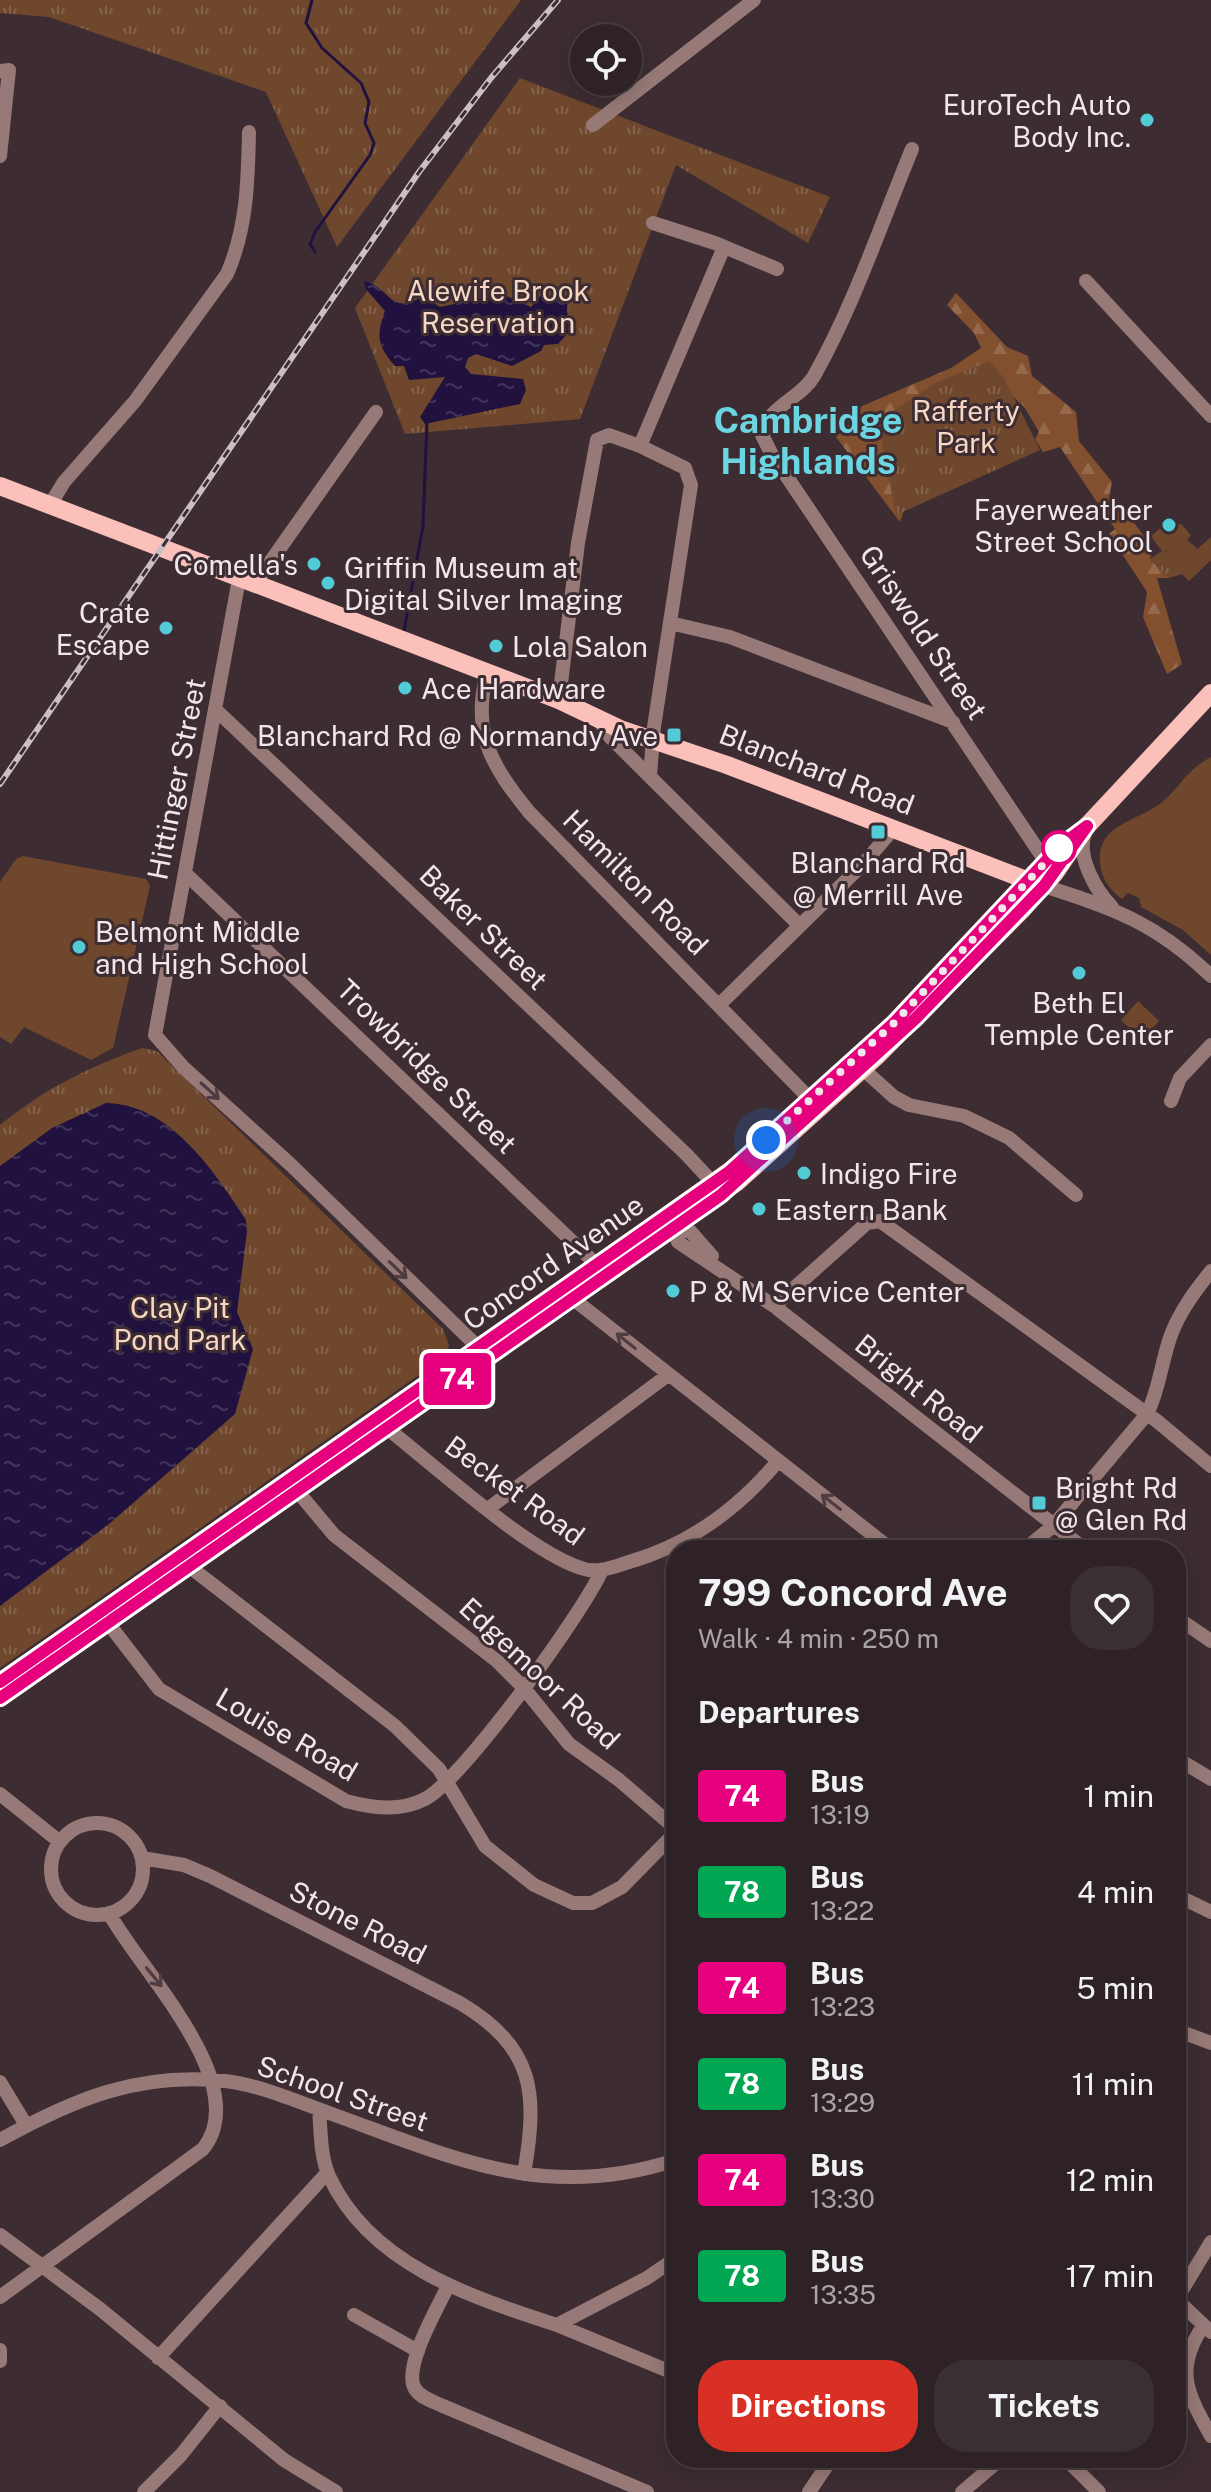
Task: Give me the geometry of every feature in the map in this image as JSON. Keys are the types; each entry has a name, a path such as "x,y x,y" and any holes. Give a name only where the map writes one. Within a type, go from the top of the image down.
{"main road":[{"name":"Blanchard Road","path":"0,486 1036,884"},
{"name":"Concord Avenue","path":"0,1698 105,1618 383,1425 601,1268 717,1190 863,1069 1211,693"},
{"name":"Concord Avenue","path":"717,1190 1036,884 1046,862 1087,826"},
{"name":"Concord Avenue","path":"0,1682 105,1618"}],"street":[{"path":"593,125 611,107 754,0"},
{"path":"0,156 4,71"},
{"path":"50,505 64,482 135,401 227,274 237,250 244,217 249,132"},
{"name":"Griswold Street","path":"912,149 837,332 812,380 766,421 762,430 771,453 1046,862"},
{"path":"653,223 777,269"},
{"path":"640,446 724,247"},
{"path":"1086,281 1211,416"},
{"path":"246,582 376,412"},
{"path":"559,700 593,453 603,435 640,446 685,468 690,476 652,739 650,775"},
{"name":"Hittinger Street","path":"246,582 216,710 155,1035 184,1068 291,1165 483,1353"},
{"path":"670,623 730,637 954,722"},
{"name":"Hamilton Road","path":"487,673 482,703 483,733 490,758 503,780 529,812 811,1100"},
{"name":"Baker Street","path":"216,710 686,1154 717,1190"},
{"path":"598,718 610,737 800,926"},
{"path":"1087,826 1083,853 1097,888 1116,910"},
{"path":"720,1004 865,862 894,828"},
{"name":"Trowbridge Street","path":"186,874 601,1268"},
{"name":"Blanchard Road","path":"1036,884 1116,910 1163,933 1211,976"},
{"path":"1171,1101 1180,1078 1211,1045"},
{"path":"863,1069 894,1097 909,1105 964,1116 1009,1138 1076,1195"},
{"path":"774,1306 867,1223 876,1221 893,1227 1013,1319 1147,1414 1211,1466"},
{"name":"Bright Road","path":"669,1222 691,1232 719,1266 1072,1540"},
{"path":"1036,1540 1053,1526 1147,1414 1158,1393 1170,1336 1180,1314 1211,1271"},
{"path":"567,1294 878,1540"},
{"path":"489,1508 668,1375"},
{"name":"Becket Road","path":"383,1425 563,1561 583,1569 602,1570 666,1549"},
{"name":"Becket Road","path":"684,1540 747,1496 778,1461"},
{"name":"Edgemoor Road","path":"294,1487 334,1535 459,1630 523,1687 569,1744 619,1780 666,1821"},
{"path":"184,1563 395,1726 448,1781 466,1818 485,1846 505,1866 534,1885 573,1903 592,1903 611,1895 640,1871 666,1841"},
{"name":"Louise Road","path":"105,1618 159,1689 346,1801 371,1807 400,1807 425,1799 448,1781 523,1687 593,1591 602,1570"},
{"path":"1186,1624 1211,1641"},
{"path":"1186,1764 1211,1779"},
{"path":"0,1794 60,1842"},
{"path":"105,1823 127,1833 142,1858 141,1882 137,1892 121,1908 109,1913 84,1913 63,1899 55,1887 51,1869 60,1842 79,1826 105,1823"},
{"name":"Stone Road","path":"142,1858 173,1862 210,1876 460,2003 497,2028 522,2059 528,2078 532,2128 524,2174"},
{"path":"1186,1900 1211,1912"},
{"path":"0,2297 203,2149 216,2125 209,2080 191,2031 109,1913"},
{"path":"1186,2034 1211,2043"},
{"name":"School Street","path":"0,2140 26,2125 113,2088 209,2080 251,2087 483,2168 524,2174 597,2176 666,2162"},
{"path":"0,2082 26,2125"},
{"path":"319,2109 327,2173 355,2215 410,2265 483,2301 557,2325 666,2370"},
{"path":"158,2358 327,2173"},
{"path":"0,2235 220,2406 284,2460 336,2492"},
{"path":"1186,2283 1211,2242"},
{"path":"557,2325 666,2265"},
{"path":"448,2286 418,2351 412,2378 424,2397 647,2492"},
{"path":"1186,2309 1207,2329 1186,2359"},
{"path":"354,2315 418,2351"},
{"path":"0,2350 0,2361"},
{"path":"1186,2370 1195,2406 1211,2436"},
{"path":"144,2492 181,2455 220,2406"},
{"path":"809,2492 825,2468"},
{"path":"962,2492 990,2468"},
{"path":"1075,2468 1099,2492"}],"green space":[{"name":"Alewife Brook Reservation","path":"0,0 521,0 337,247 266,92 49,17 0,13"},
{"name":"Alewife Brook Reservation","path":"520,78 830,197 808,243 676,165 580,419 405,434 355,308"},
{"path":"956,293 1007,347 1028,356 1032,376 1076,412 1079,441 1112,482 1109,498 1119,503 1153,548 1150,559 1169,578 1157,578 1182,664 1167,674 1143,617 1147,592 1109,534 1115,529 1060,447 1043,452 1035,439 1039,432 1025,408 997,381 908,497 900,522 836,437 854,420 862,406 951,368 981,348 974,333 947,305"},
{"name":"Rafferty Park","path":"989,361 1004,378 1040,450 896,515 878,421 937,382"},
{"path":"1165,524 1181,524 1191,535 1187,540 1198,549 1186,559 1175,559 1166,550 1162,551 1151,536"},
{"path":"1211,537 1211,560 1189,581 1182,574 1169,578 1150,559 1165,549 1175,559 1186,559"},
{"path":"1211,757 1211,955 1183,930 1141,907 1139,898 1128,893 1122,899 1114,893 1102,874 1100,854 1109,834 1161,803 1194,769"},
{"name":"Belmont Middle and High School","path":"23,856 146,879 150,886 113,1048 91,1060 24,1027 11,1044 0,1037 0,882 16,859"},
{"path":"1138,1001 1159,1021 1142,1040 1121,1020"},
{"name":"Clay Pit Pond Park","path":"142,1048 157,1051 443,1329 449,1345 446,1356 0,1668 0,1125 33,1100 68,1080"}],"water":[{"path":"364,281 397,302 412,302 423,296 440,307 502,294 531,307 540,296 567,299 568,333 558,344 544,345 541,351 512,366 476,354 468,358 465,367 471,374 523,379 526,390 520,404 425,424 420,417 445,377 409,380 404,366 395,366 380,340 385,311 365,288"},
{"path":"106,1103 129,1106 170,1128 205,1162 246,1220 237,1312 253,1349 235,1414 109,1524 0,1606 0,1166 52,1128"}],"waterway":[{"path":"312,0 306,23 322,48 361,83 369,102 365,123 374,143 370,155 315,232 310,244 315,252"},
{"path":"404,631 423,526 427,421"}],"railway":[{"path":"0,784 419,172 491,78 558,0"}],"bus line":[{"name":"74","path":"0,1682 291,1482 714,1184 869,1048 1060,846 1087,826 1044,886 916,1018 721,1195 0,1698"}],"place":[{"name":"EuroTech Auto Body Inc.","path":"1147,120"},
{"name":"Fayerweather Street School","path":"1169,525"},
{"name":"Comella's","path":"314,564"},
{"name":"Griffin Museum at Digital Silver Imaging","path":"328,583"},
{"name":"Crate Escape","path":"166,628"},
{"name":"Lola Salon","path":"496,646"},
{"name":"Ace Hardware","path":"405,688"},
{"name":"Blanchard Rd @ Normandy Ave","path":"674,735"},
{"name":"Blanchard Rd @ Merrill Ave","path":"878,832"},
{"name":"Belmont Middle and High School","path":"79,947"},
{"name":"Beth El Temple Center","path":"1079,973"},
{"name":"Indigo Fire","path":"804,1173"},
{"name":"Eastern Bank","path":"759,1209"},
{"name":"P & M Service Center","path":"673,1291"},
{"name":"Bright Rd @ Glen Rd","path":"1039,1503"}],"district":[{"name":"Cambridge Highlands","path":"808,440"}],"route":[{"path":"766,1140 869,1048 1059,848"}]}
